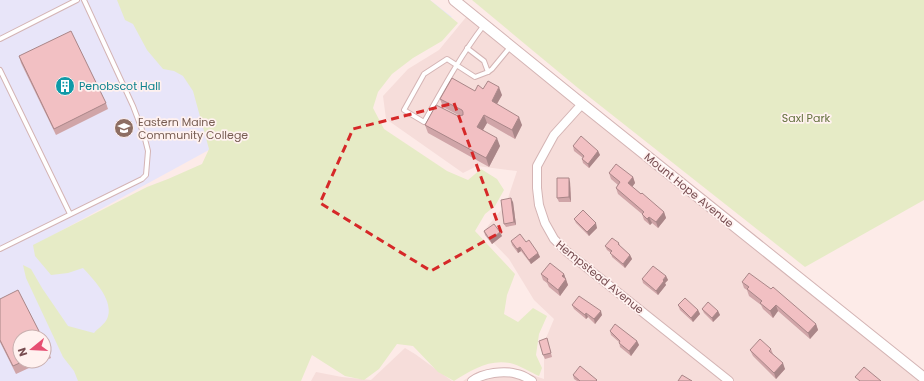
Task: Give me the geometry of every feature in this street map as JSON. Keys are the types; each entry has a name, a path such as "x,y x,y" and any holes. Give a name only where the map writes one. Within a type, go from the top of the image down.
{"street":[{"name":"Mount Hope Avenue","path":"454,0 924,378"},
{"name":"Hempstead Avenue","path":"582,104 554,135 537,166 539,205 545,223 554,239 566,251 729,381"},
{"path":"472,381 477,377 504,372 516,373 532,381"}],"lane":[{"path":"0,39 77,0"},
{"path":"0,249 146,175 148,151 146,141 133,106 84,0"},
{"path":"485,25 456,65 424,122 404,110 424,74 447,59 456,65 475,77 492,69 511,46"},
{"path":"467,48 484,61 488,72"},
{"path":"0,70 70,214"},
{"path":"434,106 440,109"}],"highlighted area":[{"path":"454,103 501,232 431,271 320,203 353,129"}],"shaded area":[{"name":"Eastern Maine Community College","path":"0,0 430,0 452,17 46,239 228,332 137,381 0,381"},
{"path":"467,16 920,381 463,381 477,372 508,367 544,379 544,343 554,319 534,300 509,259 483,232 506,204 517,171 477,166 463,173 386,119 383,96 408,69 439,50"},
{"path":"405,348 452,381 311,381 316,372 342,377 371,380"}],"green space":[{"path":"117,0 430,0 458,23 442,41 413,58 392,74 378,92 373,108 384,129 447,171 468,180 481,169 497,179 504,190 495,206 485,214 475,231 515,274 507,295 504,314 518,322 533,308 547,316 539,334 536,355 542,368 539,376 521,367 502,362 480,366 454,381 438,372 413,346 397,344 379,369 364,380 345,376 312,355 301,381 78,381 74,371 63,357 52,334 52,329 50,329 26,278 23,265 31,269 68,326 94,333 105,323 107,319 109,312 106,298 93,278 83,268 68,273 51,275 35,256 33,245 147,187 202,164 209,149 193,91 183,76 174,71 163,69 147,50 133,24 125,20"},
{"name":"Saxl Park","path":"472,0 924,0 924,200 805,267 578,88"}],"building":[{"name":"Penobscot Hall","path":"71,31 106,103 54,129 19,56"},
{"path":"452,78 475,91 478,85 483,89 488,81 499,87 492,101 519,117 512,130 484,115 477,127 497,138 486,158 425,125 436,105 458,116 463,115 462,110 440,99"},
{"path":"581,136 598,151 588,164 582,159 584,156 573,146"},
{"path":"616,164 633,177 628,183 664,212 656,222 649,217 647,219 642,214 644,212 616,188 620,182 609,173"},
{"path":"557,178 569,178 569,197 557,198"},
{"path":"511,198 514,222 504,224 501,200"},
{"path":"583,210 596,223 587,232 574,219"},
{"path":"494,224 500,232 490,240 484,231"},
{"path":"520,234 526,242 529,240 538,253 529,260 520,247 517,249 511,241"},
{"path":"612,238 630,255 623,264 610,253 612,251 605,246"},
{"path":"550,263 564,274 562,276 566,279 558,290 541,274"},
{"path":"653,266 666,276 656,291 642,279"},
{"path":"749,273 771,289 773,287 816,324 808,333 776,305 770,311 760,303 762,301 747,289 749,287 742,282"},
{"path":"18,290 38,329 12,329 12,364 0,340 0,299"},
{"path":"579,296 601,311 594,319 586,313 585,315 572,305"},
{"path":"685,298 698,310 691,318 678,305"},
{"path":"708,302 718,311 712,318 702,309"},
{"path":"615,324 637,341 629,351 619,343 620,341 610,331"},
{"path":"547,338 551,353 543,355 539,341"},
{"path":"760,339 771,349 769,351 783,363 774,373 750,350"},
{"path":"580,366 597,380 580,381 573,375"},
{"path":"864,367 881,381 860,381 855,377"},
{"path":"682,375 692,381 678,381"}],"place":[{"name":"Penobscot Hall","path":"65,86"},
{"name":"Eastern Maine Community College","path":"124,128"}]}
